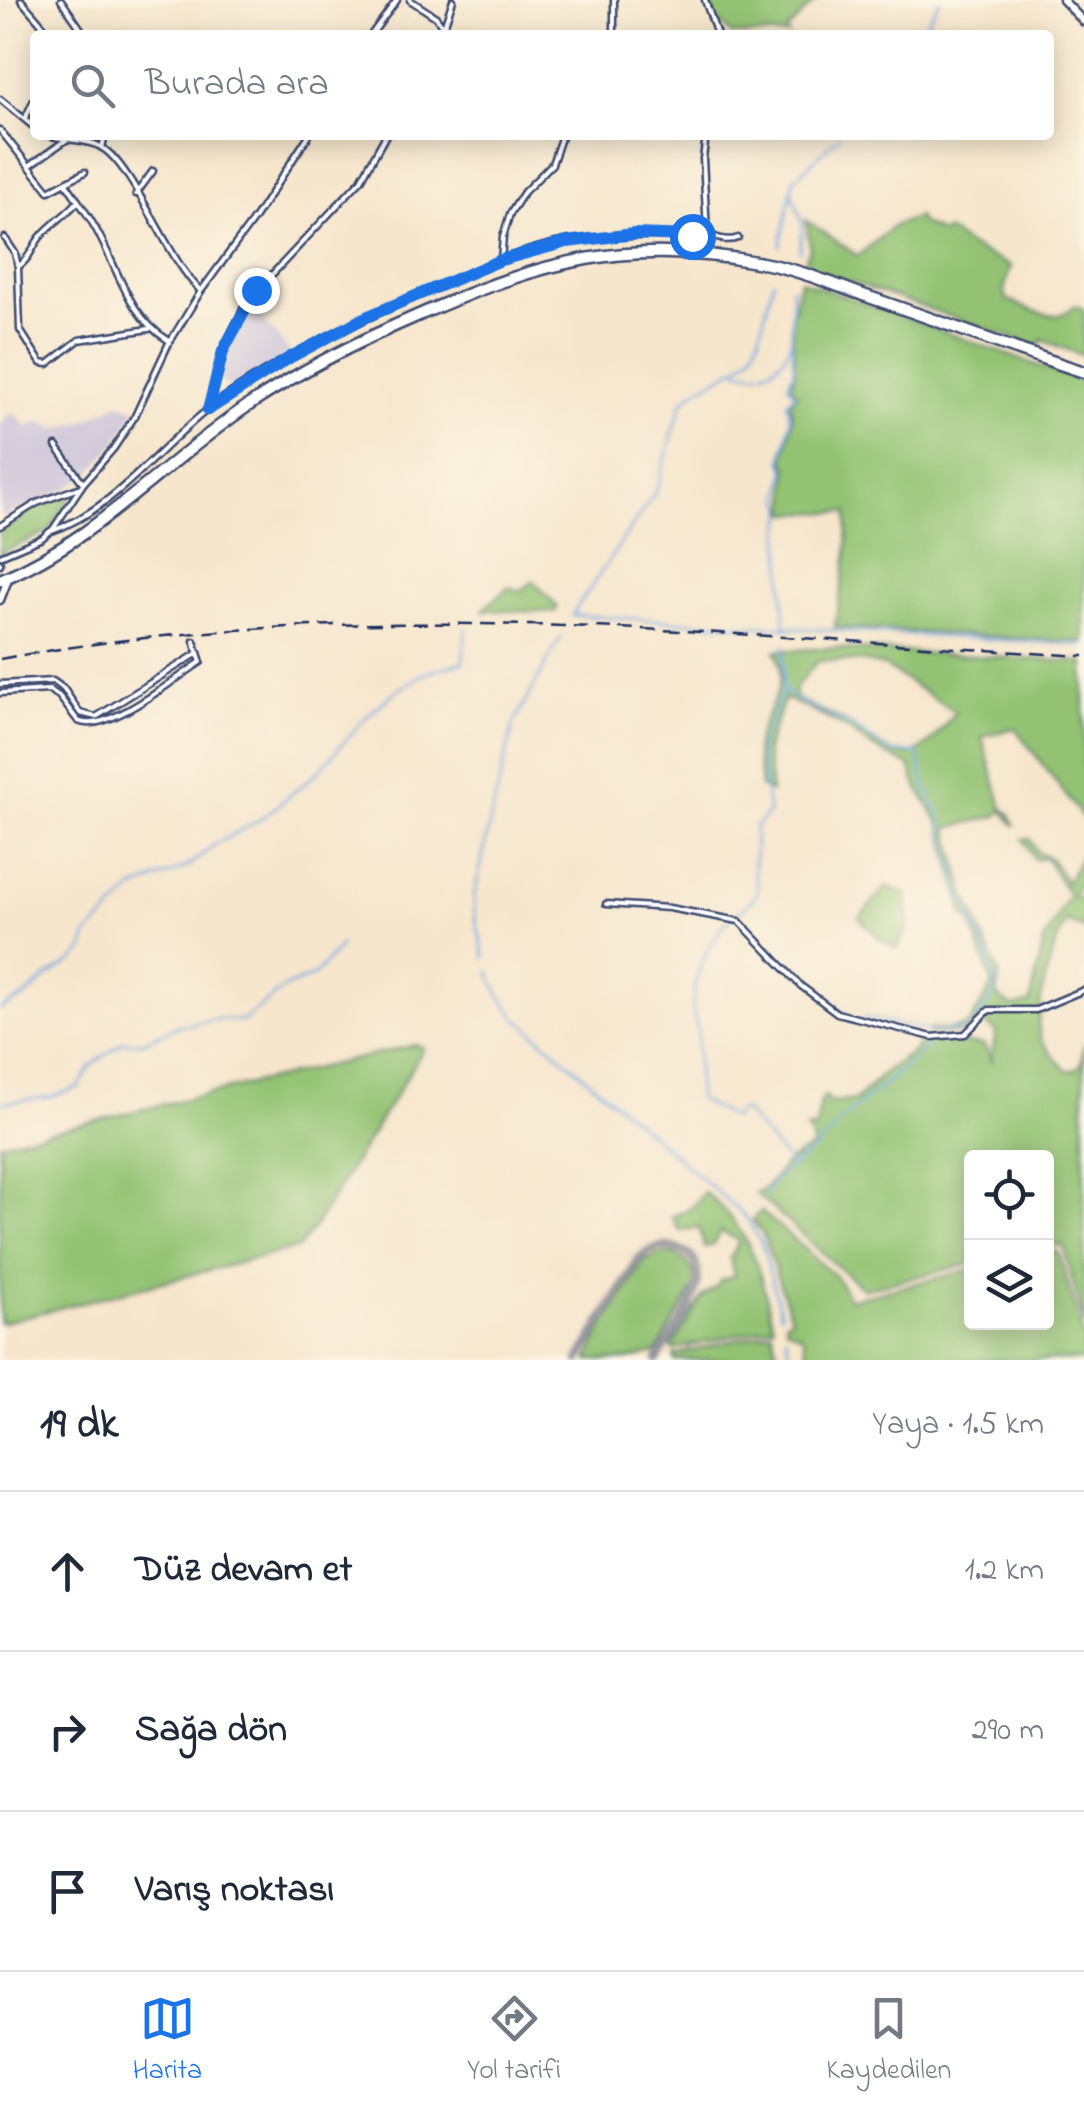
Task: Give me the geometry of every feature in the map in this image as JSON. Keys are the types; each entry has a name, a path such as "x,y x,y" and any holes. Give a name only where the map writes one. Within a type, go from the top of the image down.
{"highway":[{"path":"2,583 72,542 275,388 352,345 481,287 542,266 623,252 690,252 766,260 1082,370"}],"street":[{"path":"20,0 47,30"},
{"path":"61,0 80,30"},
{"path":"375,30 396,0"},
{"path":"410,0 436,17 444,28"},
{"path":"444,28 453,0"},
{"path":"614,0 614,30"},
{"path":"705,0 714,30"},
{"path":"1064,0 1084,22"},
{"path":"0,99 30,124"},
{"path":"25,119 30,108"},
{"path":"0,130 49,191 85,172"},
{"path":"29,166 62,140"},
{"path":"79,140 102,148 116,161 170,252 201,291"},
{"path":"102,148 104,140"},
{"path":"50,532 126,431 170,341 201,291 307,140"},
{"path":"208,410 223,351 248,301 361,180 383,140"},
{"path":"501,260 504,231 514,208 526,189 552,164 560,140"},
{"path":"706,140 705,222 711,236 738,238"},
{"path":"136,194 153,171"},
{"path":"66,183 149,329 170,341"},
{"path":"18,267 28,259 42,236 78,201"},
{"path":"0,561 110,496 208,410 291,357 366,317 501,260 567,242 634,234 692,236 705,222"},
{"path":"4,238 18,267 20,330 42,364 50,363 79,340 149,329"},
{"path":"56,446 82,485"},
{"path":"0,526 37,502 82,485"},
{"path":"0,600 2,583"},
{"path":"0,693 50,690 76,720 86,725 97,724 137,704 201,662 194,640"},
{"path":"0,684 50,680 64,689 80,713 94,717 112,710 198,653"},
{"path":"606,904 653,906 739,921 829,1008 851,1018 932,1036 965,1034 989,1010 1036,1010 1084,990"}],"shaded area":[{"path":"247,308 262,318 290,352 264,374 234,389 217,379 225,352"},
{"path":"119,403 136,408 135,412 116,443 86,477 0,518 0,424 14,412 27,427 39,421 57,429 85,421"}],"green space":[{"path":"707,0 816,0 788,30 727,30 714,17"},
{"path":"918,217 921,223 943,234 946,230 1011,266 1004,290 1007,300 1051,315 1067,312 1074,306 1084,309 1084,356 1042,340 1039,347 804,266 810,246 806,220 858,256 895,225"},
{"path":"800,280 1084,382 1084,642 835,627 847,554 848,512 787,513 788,469 784,458 793,419 790,402 797,394 791,386 795,369 791,318"},
{"path":"68,494 70,498 49,531 0,554 0,531 32,509"},
{"path":"534,581 557,607 554,612 483,610 508,587 520,591"},
{"path":"835,648 1084,662 1084,819 1015,728 982,737 1002,807 1015,826 1002,810 998,816 948,828 964,891 999,974 997,996 1012,1007 1030,1003 1044,941 1069,895 1045,857 1035,860 1023,839 1029,838 1038,853 1049,857 1067,882 1084,850 1084,872 1074,896 1084,902 1084,929 1066,921 1045,979 1039,1027 1041,1039 1066,1070 1081,1065 1084,1044 1084,1325 1063,1245 1054,1246 1054,1150 964,1150 964,1266 863,1289 755,1193 765,1188 790,1160 813,1147 806,1129 816,1129 825,1096 831,1103 856,1100 914,1051 921,1039 984,1045 991,1061 996,1031 980,1021 967,1033 928,1034 931,1029 969,1025 993,985 971,922 964,915 941,825 917,787 910,766 872,747 843,726 785,698 766,748 771,792 760,787 756,748 778,689 780,664 775,651","holes":["818,661 862,661 884,666 955,712 932,740 916,752 897,754 888,750 845,722 795,697 795,688"]},
{"path":"887,886 907,894 908,928 897,949 859,918"},
{"path":"415,1045 423,1050 298,1248 0,1323 0,1143"},
{"path":"704,1192 743,1236 763,1286 773,1326 673,1350 702,1297 721,1280 734,1276 730,1258 739,1241 721,1231 713,1245 704,1248 699,1227 680,1231 672,1217 691,1208"},
{"path":"761,1211 836,1277 850,1299 964,1272 964,1330 1054,1330 1056,1251 1084,1339 1084,1360 808,1360 803,1336 786,1327 785,1321 791,1318 763,1234 752,1220"},
{"path":"667,1253 687,1263 695,1285 656,1353 627,1360 588,1360 643,1263"},
{"path":"772,1331 779,1360 675,1360 674,1355"}],"waterway":[{"path":"922,30 940,0"},
{"path":"780,246 794,179 835,140"},
{"path":"791,191 803,224 800,251"},
{"path":"773,281 752,354 682,403 656,491 572,615 1084,645"},
{"path":"791,335 792,287"},
{"path":"785,628 781,534 785,507 781,499 786,469 782,461 791,419 787,402 795,394 788,385 794,369 791,338"},
{"path":"738,370 756,372 770,368 782,359 790,343"},
{"path":"0,1009 25,997 75,959 84,949 86,937 133,889 187,867 217,843 261,819 318,772 364,719 392,694 423,674 463,662 466,627"},
{"path":"485,958 474,897 492,813 514,723 561,637"},
{"path":"784,646 783,690 759,748 769,813 755,827 754,872 758,891 714,939 699,970 693,1012 698,1035 698,1099 733,1119 738,1111 744,1111 791,1165"},
{"path":"783,690 808,707 854,727 889,752 918,753 958,886 996,983 993,996 973,1024"},
{"path":"0,1103 51,1097 79,1087 91,1066 123,1042 143,1042 177,1026 218,1019 243,1021 284,988 315,975 341,945"},
{"path":"489,972 516,1017 745,1216 762,1244 781,1314"},
{"path":"833,1007 845,1013"},
{"path":"863,1018 940,1032 967,1029"},
{"path":"765,1195 774,1180 816,1148 844,1118 922,1052 930,1040"},
{"path":"786,1336 791,1360"}],"taxiway":[{"path":"579,1360 638,1260 654,1249 669,1247 690,1256 697,1268 697,1283 684,1317 657,1360"}],"railway":[{"path":"0,659 135,639 270,628 405,624 677,631 1084,656"}],"route":[{"path":"256,290 223,351 208,410 238,388 366,317 501,260 567,242 634,234 692,236"}]}
